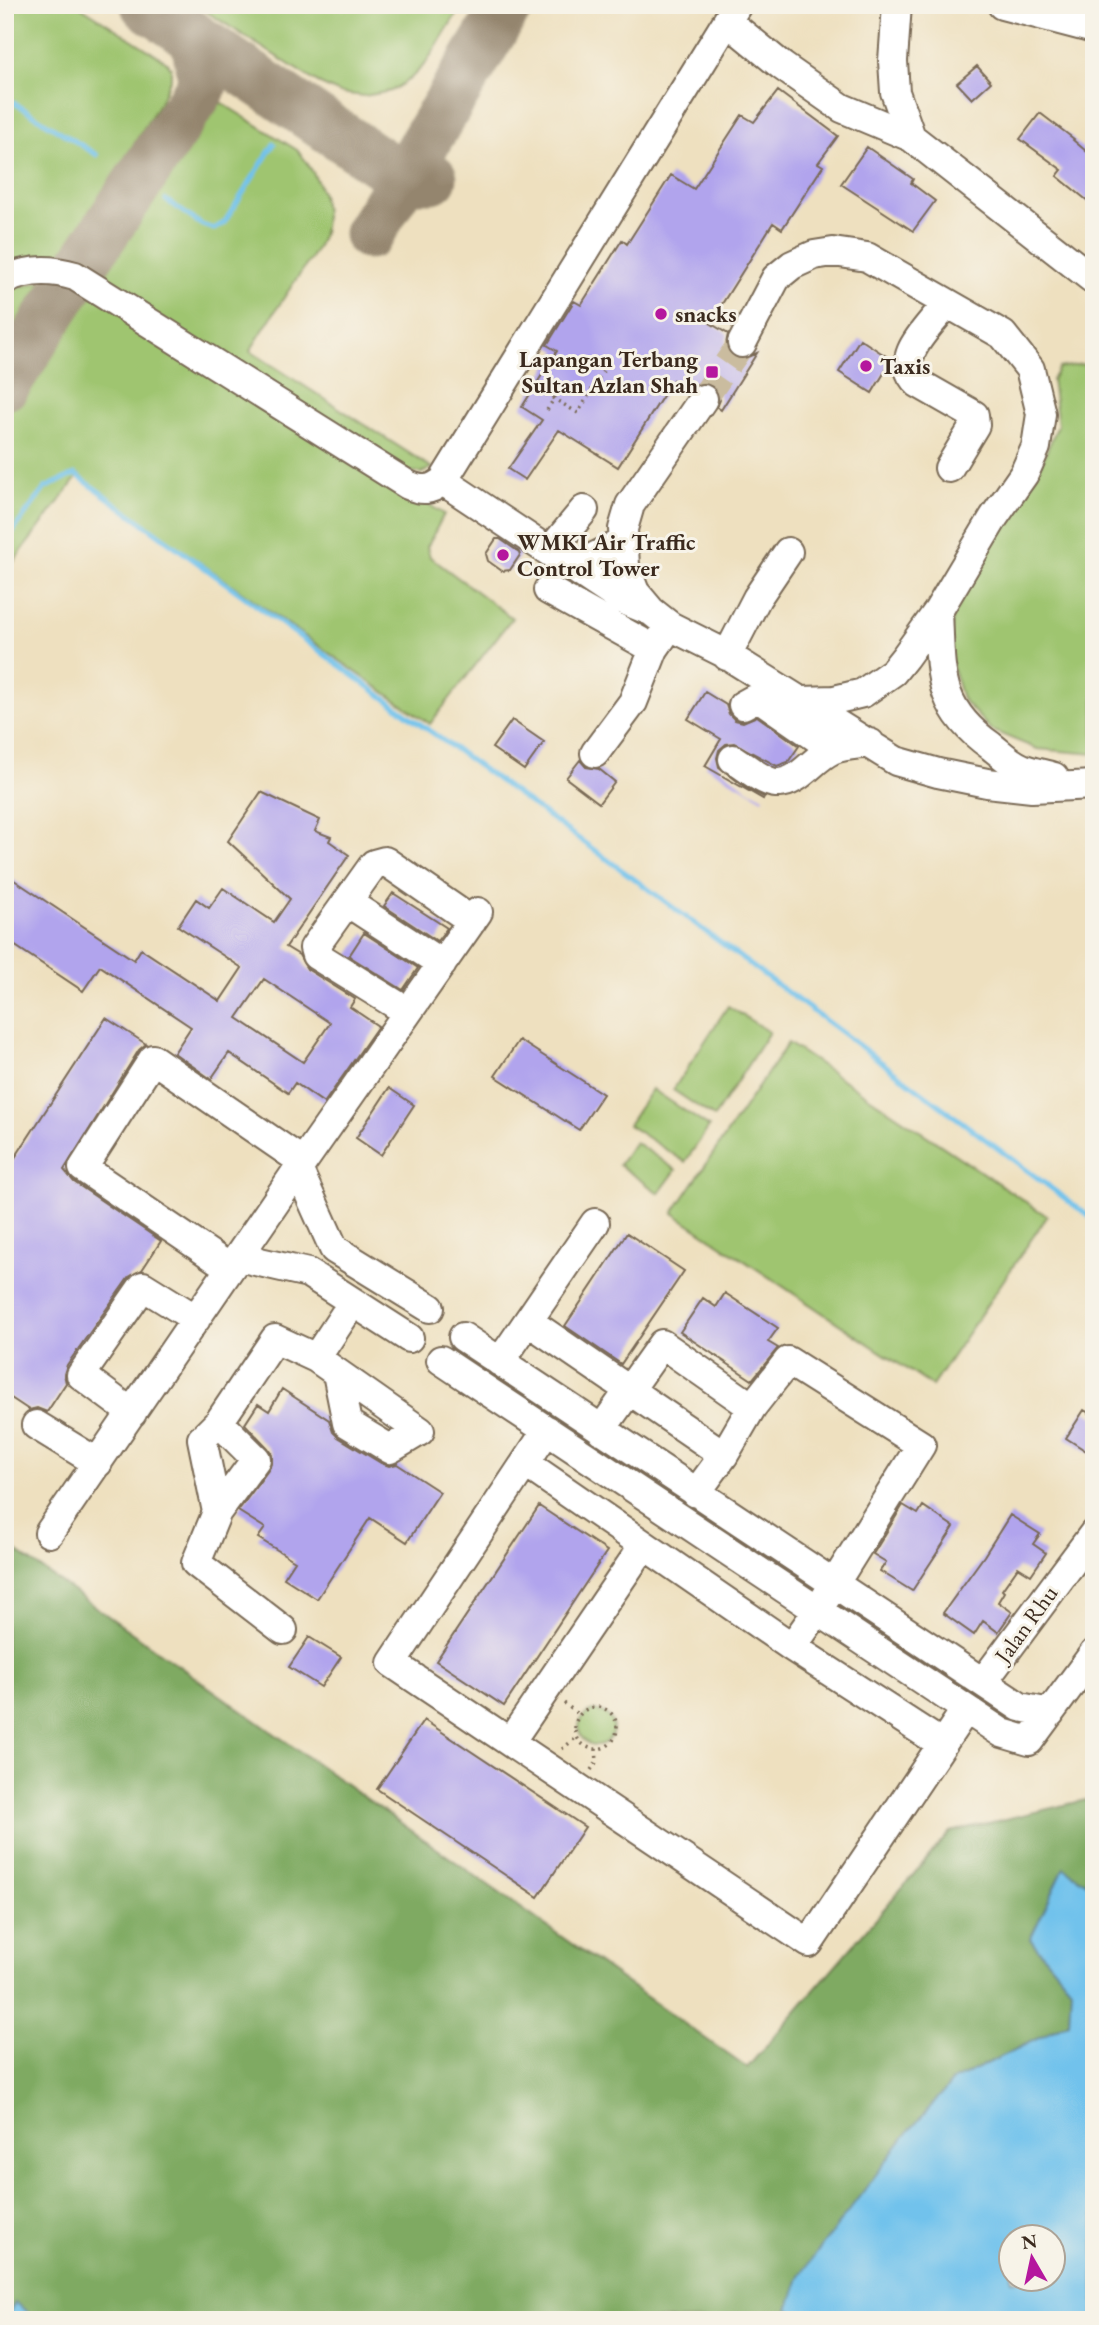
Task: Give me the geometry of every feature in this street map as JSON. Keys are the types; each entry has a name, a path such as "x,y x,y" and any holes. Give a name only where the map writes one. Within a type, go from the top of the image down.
{"street":[{"path":"897,5 893,61 895,92 911,137"},
{"path":"1002,5 1094,29"},
{"path":"5,280 35,272 57,271 75,276 408,485 422,491 435,487 443,481 732,13 782,66 842,108 911,137 1094,280"},
{"path":"749,339 776,278 792,265 814,255 833,253 867,257 1003,335 1030,369 1041,414 1037,447 1024,474 994,517 938,611 893,672 863,693 848,698 802,701"},
{"path":"947,303 921,336 907,358 907,365 911,377 918,383 974,415 975,425 949,468"},
{"path":"661,618 635,592 625,566 622,543 625,519 630,505 673,440 711,404"},
{"path":"443,481 619,598 661,618 727,656 896,761 987,783 1032,788 1090,785"},
{"path":"561,559 584,510"},
{"path":"561,559 622,543"},
{"path":"727,656 757,598 788,552"},
{"path":"548,590 654,649"},
{"path":"938,611 941,671 948,697 962,723 973,734 1020,767 1090,785"},
{"path":"595,753 633,702 654,649 661,618"},
{"path":"743,705 761,699 833,749"},
{"path":"733,759 769,781 779,784 791,781 833,749 870,743"},
{"path":"49,1533 300,1166 475,917 386,861 374,864 314,948 316,955 408,1012"},
{"path":"348,902 442,964"},
{"path":"153,1059 300,1166 334,1248 430,1308 447,1310 459,1321 463,1338 456,1352 441,1360 427,1360 415,1351 409,1338 308,1273 234,1263 83,1168 153,1059"},
{"path":"500,1362 595,1223"},
{"path":"132,1413 80,1375 143,1286 196,1319"},
{"path":"326,1366 353,1302"},
{"path":"409,1338 411,1325 418,1314 430,1308"},
{"path":"528,1321 724,1455"},
{"path":"463,1338 1020,1707 1050,1713"},
{"path":"217,1512 202,1439 219,1422 275,1339 326,1366 347,1423 390,1449 420,1431"},
{"path":"601,1430 662,1344 752,1408"},
{"path":"441,1360 1002,1733 1029,1741 1094,1653"},
{"path":"696,1493 724,1455 752,1408 788,1361 921,1445 792,1647"},
{"path":"219,1422 256,1459 217,1512 196,1563 283,1630"},
{"path":"36,1425 98,1463"},
{"path":"547,1430 392,1663 809,1944 966,1709"},
{"path":"525,1463 792,1647 942,1744"},
{"name":"Jalan Rhu","path":"984,1682 1094,1533"},
{"path":"510,1742 644,1545"}],"path":[{"path":"534,387 578,413 609,360"},
{"path":"547,410 558,392"},
{"path":"587,1709 606,1709 617,1723 617,1733 605,1747 588,1748 577,1737 576,1722 587,1709"}],"green space":[{"path":"5,5 78,5 167,62 171,68 171,78 160,102 63,258 26,258 5,265"},
{"path":"196,5 462,5 426,63 410,79 391,91 364,96 340,93 318,83"},
{"path":"220,102 297,150 318,183 324,208 325,221 318,246 250,351 432,468 422,473 405,471 91,277 198,112"},
{"path":"53,279 5,354 5,290"},
{"path":"80,287 111,303 444,514 427,547 430,557 512,618 430,724 79,475 5,573 5,403"},
{"path":"1082,364 1094,373 1094,754 1037,749 991,730 962,699 948,651 955,604 1036,475 1058,425 1052,380 1059,368"},
{"path":"728,1006 769,1032 714,1117 673,1090"},
{"path":"788,1043 1047,1216 932,1386 673,1213"},
{"path":"652,1089 709,1127 685,1162 628,1125"},
{"path":"635,1142 676,1170 659,1193 619,1165"},
{"path":"5,1543 747,2068 950,1832 1094,1798 1094,1888 1065,1869 1030,1939 1071,1988 1069,2023 954,2080 788,2309 807,2320 5,2320"},
{"path":"596,1711 608,1716 613,1728 608,1740 596,1745 584,1740 579,1728 584,1716"}],"water":[{"path":"1064,1868 1094,1888 1094,2320 807,2320 788,2309 800,2275 909,2131 954,2080 1069,2023 1071,1988 1030,1939"},
{"path":"15,2303 40,2320 5,2320"}],"building":[{"path":"977,66 991,82 972,99 957,83"},
{"path":"778,91 838,136 818,163 823,166 782,229 773,223 710,323 728,334 726,344 734,357 743,359 757,353 721,410 717,407 720,400 718,393 712,385 697,384 689,390 673,380 618,467 559,430 525,480 508,469 542,420 522,407 557,351 547,345 574,301 581,305 622,240 627,244 671,175 694,189 742,115 754,122"},
{"path":"1040,113 1094,158 1094,206 1057,176 1062,170 1020,139"},
{"path":"867,147 913,179 911,183 935,201 913,231 841,184"},
{"name":"Taxis","path":"860,339 892,360 872,393 839,372"},
{"name":"WMKI Air Traffic Control Tower","path":"496,539 519,552 520,555 510,570 502,571 488,561 486,554"},
{"path":"705,692 726,705 735,720 743,722 757,716 799,746 788,762 777,766 734,743 726,744 719,750 719,767 745,787 764,797 763,799 705,766 721,739 688,719"},
{"path":"512,720 544,742 524,770 492,748"},
{"path":"580,760 586,767 599,769 615,782 599,803 566,778"},
{"path":"261,792 320,820 315,831 331,837 329,841 349,855 286,947 299,955 307,969 355,999 350,1007 378,1026 324,1103 295,1083 288,1093 229,1053 211,1079 174,1053 191,1027 100,966 83,991 5,939 5,874 134,960 141,949 220,1001 242,968 178,926 196,899 209,908 223,888 274,922 290,899 228,841","holes":["264,979 330,1023 303,1062 237,1018"]},
{"path":"393,893 447,928 437,941 384,906"},
{"path":"364,933 418,968 403,990 349,956"},
{"path":"106,1018 146,1044 139,1050 64,1170 74,1182 161,1241 142,1270 129,1277 67,1365 64,1374 66,1383 47,1412 37,1408 29,1410 5,1394 5,1173"},
{"path":"519,1040 603,1094 579,1130 495,1076"},
{"path":"389,1088 414,1105 381,1155 356,1138"},
{"path":"627,1233 684,1271 621,1364 565,1326"},
{"path":"725,1293 778,1328 768,1342 778,1348 752,1380 680,1332 703,1298 716,1307"},
{"path":"282,1389 329,1420 338,1437 381,1463 389,1466 397,1464 440,1492 407,1542 370,1518 317,1599 284,1578 295,1561 258,1538 265,1528 238,1511 272,1461 268,1448 245,1424 258,1404 269,1411"},
{"path":"1084,1410 1094,1416 1094,1456 1066,1438"},
{"path":"903,1505 918,1514 923,1506 954,1527 912,1591 880,1571 886,1562 873,1554"},
{"path":"539,1506 607,1551 504,1706 436,1661"},
{"path":"1010,1515 1040,1534 1033,1544 1046,1553 1031,1575 1018,1567 1002,1590 1004,1592 998,1602 1012,1612 998,1632 983,1621 974,1635 943,1613"},
{"path":"309,1637 341,1657 321,1687 289,1667"},
{"path":"424,1720 585,1827 538,1897 377,1789"}],"waterway":[{"path":"5,97 97,155"},
{"path":"166,200 202,225 214,229 224,223 274,144"},
{"path":"5,542 45,488 75,474 651,891 1094,1220"}],"taxiway":[{"path":"146,5 394,172 413,178 432,178"},
{"path":"369,234 508,5"},
{"path":"5,385 201,88 203,78 196,41"}],"tunnel":[{"path":"703,399 742,343"}],"place":[{"name":"snacks","path":"661,314"},
{"name":"Taxis","path":"866,366"},
{"name":"Lapangan Terbang Sultan Azlan Shah","path":"712,372"},
{"name":"WMKI Air Traffic Control Tower","path":"503,555"}]}
